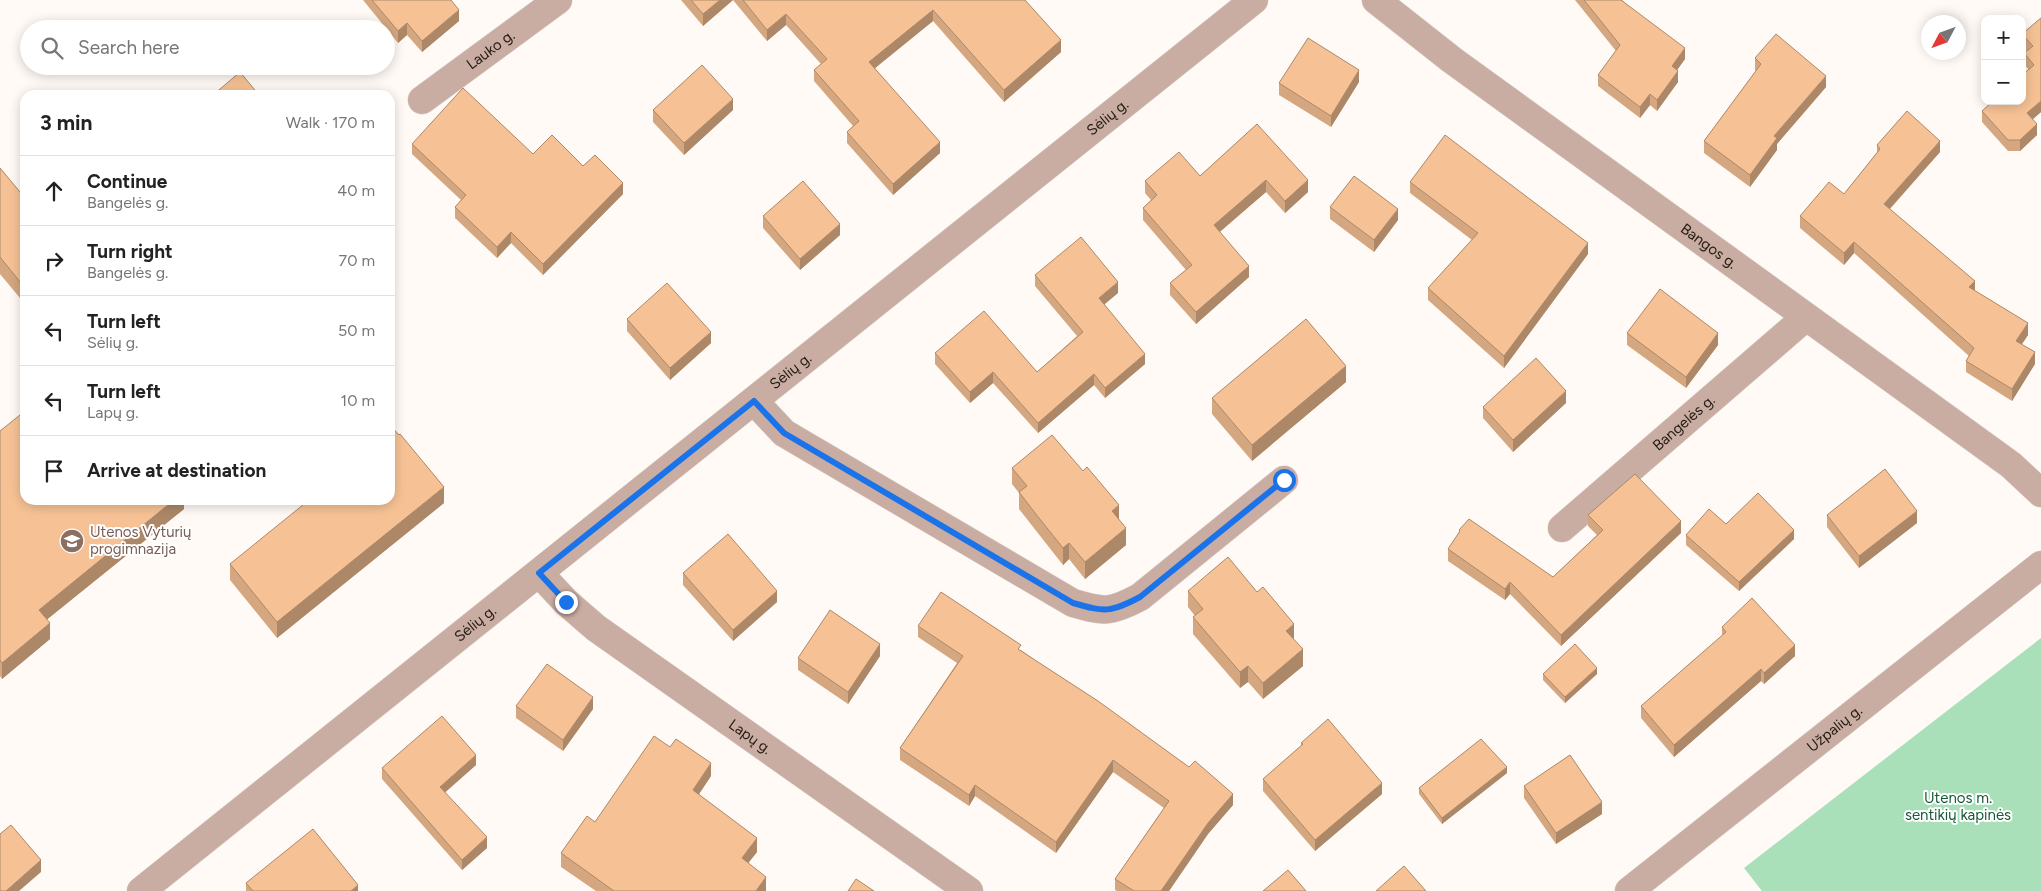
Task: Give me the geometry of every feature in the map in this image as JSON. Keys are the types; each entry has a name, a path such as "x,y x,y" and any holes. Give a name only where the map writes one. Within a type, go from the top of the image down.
{"street":[{"name":"Lauko g.","path":"422,100 558,0"},
{"name":"Sėlių g.","path":"141,891 1254,0"},
{"name":"Bangos g.","path":"1376,0 1452,60 2011,466 2041,493"},
{"name":"Bangelės g.","path":"1562,528 1806,317"},
{"path":"754,401 784,433 1073,603 1101,610 1122,607 1140,597 1284,480"},
{"name":"Užpalių g.","path":"1629,891 2041,565"},
{"name":"Lapų g.","path":"539,573 566,602 596,628 969,891"}],"green space":[{"name":"Utenos m. sentikių kapinės","path":"2041,638 2041,891 1762,891 1744,868"}],"building":[{"path":"372,0 451,0 459,10 422,41 407,23 398,31 395,27 395,20 389,20"},
{"path":"691,0 720,0 703,14"},
{"path":"743,0 1025,0 1061,40 1004,90 933,10 869,62 940,142 893,184 847,132 859,121 814,70 827,59 786,14 767,30"},
{"path":"1584,0 1621,0 1685,48 1672,66 1678,71 1657,100 1650,94 1640,107 1598,75 1620,45"},
{"path":"2041,18 2041,101 2027,113 2037,124 2020,140 2008,140 1982,111 1989,105 2026,105 2026,72 2034,65 2026,55 2026,51 2033,46 2026,38 2026,31"},
{"path":"1776,34 1826,76 1774,136 1777,138 1750,175 1704,141 1761,64 1755,58"},
{"path":"1308,38 1359,70 1331,116 1279,83"},
{"path":"702,65 733,99 684,143 653,110"},
{"path":"236,75 242,75 255,90 219,90"},
{"path":"463,88 533,154 552,135 583,166 595,155 623,183 543,264 511,232 497,247 455,207 466,195 412,144"},
{"path":"1907,111 1940,141 1884,204 1975,281 1969,287 2028,323 2016,341 2035,352 2012,389 1966,361 1974,348 1854,242 1844,253 1800,216 1829,182 1844,194 1880,149 1877,145"},
{"path":"1257,124 1308,180 1285,201 1266,180 1214,225 1249,266 1196,312 1170,283 1192,265 1143,208 1157,195 1145,181 1179,152 1200,176"},
{"path":"1445,135 1588,243 1504,356 1428,288 1478,233 1410,182"},
{"path":"0,168 20,192 20,282 0,257"},
{"path":"1354,176 1398,209 1374,240 1330,207"},
{"path":"803,181 840,224 800,259 763,216"},
{"path":"1081,237 1118,282 1099,298 1145,354 1105,388 1094,374 1038,423 993,372 970,392 935,353 984,311 1037,372 1083,332 1035,275"},
{"path":"667,283 711,332 670,368 627,319"},
{"path":"1660,289 1718,333 1686,377 1627,333"},
{"path":"1306,319 1346,366 1252,445 1212,398"},
{"path":"1536,358 1566,391 1513,440 1483,407"},
{"name":"Utenos Vyturių progimnazija","path":"20,415 20,505 168,505 39,610 50,623 2,663 0,660 0,431"},
{"name":"Utenos Vyturių progimnazija","path":"395,431 400,434 444,487 277,622 230,564 303,505 395,505"},
{"path":"1052,435 1083,471 1087,467 1119,505 1112,511 1126,528 1085,562 1069,543 1063,548 1035,513 1019,492 1027,486 1012,468"},
{"path":"1885,469 1917,511 1859,556 1827,515"},
{"path":"1635,474 1681,521 1561,635 1510,582 1505,589 1448,549 1459,530 1469,519 1553,577 1603,530 1588,515"},
{"path":"1758,493 1794,530 1739,582 1686,535 1709,509 1726,524"},
{"path":"728,534 777,591 733,630 683,573"},
{"path":"1228,557 1257,592 1263,587 1294,624 1286,631 1303,649 1263,683 1248,666 1240,672 1193,617 1203,609 1188,591"},
{"path":"941,592 1021,645 1018,649 1098,701 1189,767 1195,761 1233,794 1208,823 1161,891 1134,891 1115,879 1169,801 1113,760 1056,842 975,785 969,795 900,748 963,656 918,626"},
{"path":"1752,598 1795,645 1764,673 1761,669 1674,745 1641,706 1726,632 1722,627"},
{"path":"830,610 880,644 848,692 798,658"},
{"path":"1575,644 1597,668 1565,697 1543,674"},
{"path":"547,664 593,697 563,740 516,706"},
{"path":"442,716 476,755 440,787 487,837 462,860 382,768"},
{"path":"1328,719 1382,783 1315,840 1263,779"},
{"path":"654,736 670,747 676,739 711,763 693,790 757,838 742,858 766,877 756,891 614,891 561,853 587,816 595,822"},
{"path":"1481,739 1507,767 1442,818 1419,788"},
{"path":"1570,755 1602,802 1556,833 1524,786"},
{"path":"11,825 41,860 6,891 0,891 0,834"},
{"path":"313,829 358,885 351,891 253,891 246,883"},
{"path":"1404,866 1426,891 1376,891"},
{"path":"1288,870 1306,891 1263,891"},
{"path":"856,879 874,891 848,891"}],"place":[{"name":"Utenos Vyturių progimnazija","path":"72,541"}],"route":[{"path":"566,602 539,573 754,401 784,433 1073,603 1101,610 1122,607 1140,597 1284,480"}]}
